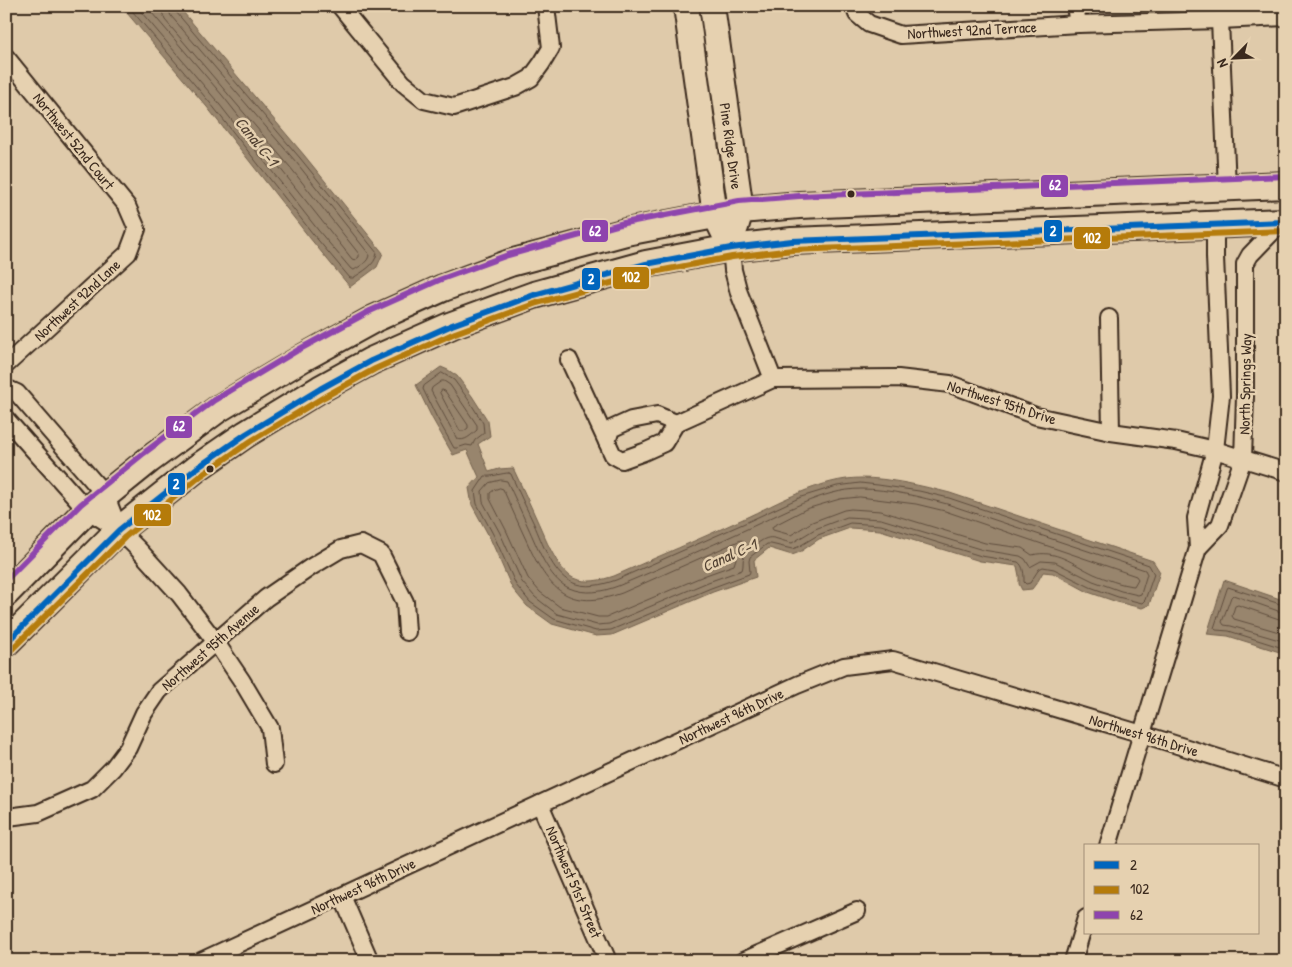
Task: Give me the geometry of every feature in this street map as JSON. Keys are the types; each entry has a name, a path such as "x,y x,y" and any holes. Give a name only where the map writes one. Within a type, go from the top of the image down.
{"main road":[{"path":"6,593 97,503 148,460 218,409 303,358 374,319 443,288 510,263 626,232 740,210 799,205 1286,185"},
{"path":"1123,228 1142,216 1199,212 1219,199 1227,188"},
{"path":"1215,225 1242,206 1286,194"},
{"path":"6,643 118,530 197,468 246,434 320,389 380,357 452,325 534,295 646,264 731,248 792,241 1284,222"}],"street":[{"path":"340,6 403,83 424,100 454,107 515,87 531,78 551,48 546,6"},
{"name":"Pine Ridge Drive","path":"686,6 715,215 731,248"},
{"name":"Pine Ridge Drive","path":"712,6 740,210 731,248"},
{"name":"Northwest 92nd Terrace","path":"854,6 857,14 869,24 901,35 1078,24 1286,17"},
{"path":"1075,6 1078,24"},
{"path":"1220,20 1227,188"},
{"name":"Northwest 52nd Court","path":"6,57 127,206 137,228"},
{"name":"North Springs Way","path":"1198,548 1220,525 1244,459 1245,264 1250,255 1284,222"},
{"name":"North Springs Way","path":"1109,844 1198,548 1196,518 1215,450 1220,396 1215,225"},
{"name":"Northwest 92nd Lane","path":"6,365 128,253 137,228"},
{"path":"731,248 733,270 739,293 773,379"},
{"path":"1109,318 1111,432"},
{"path":"569,360 613,455 622,460 664,443 676,423 656,415 631,420 611,429 608,442"},
{"name":"Northwest 95th Drive","path":"676,423 773,379 898,378 950,384 1036,416 1111,432 1176,441 1215,450 1286,472"},
{"path":"6,388 17,392 47,427 97,503 118,530 179,594 215,641 270,728 274,764"},
{"path":"6,419 29,444 97,503 118,530"},
{"path":"29,444 47,427"},
{"name":"Northwest 95th Avenue","path":"8,817 38,813 92,788 113,768 128,748 144,713 159,691 266,598 341,549 361,544 381,554 405,602 407,632"},
{"name":"Northwest 96th Drive","path":"201,961 805,682 844,666 893,660 1286,779"},
{"name":"Northwest 51st Street","path":"540,804 608,961"},
{"path":"342,896 370,961"},
{"path":"743,961 857,911"},
{"path":"1073,961 1084,925"}],"water":[{"name":"Canal C-1","path":"121,6 178,6 304,155 383,253 377,267 350,287 207,107"},
{"name":"Canal C-1","path":"441,367 457,376 488,421 490,436 478,444 489,472 513,468 556,560 567,573 578,580 594,581 614,576 711,534 800,492 831,482 861,478 894,481 950,493 1153,561 1160,572 1149,605 1142,608 1088,592 1053,573 1043,572 1032,589 1022,590 1019,584 1017,566 980,561 880,530 850,528 819,539 792,555 769,548 754,560 756,577 713,592 612,635 596,636 552,624 527,606 512,588 490,538 472,505 469,488 479,477 467,450 453,455 416,385"},
{"path":"1224,580 1286,601 1286,654 1228,636 1207,634"}],"transit line":[{"name":"62","path":"6,580 81,504 213,401 298,350 370,311 439,280 508,255 624,223 739,201 799,196 1286,176"},
{"name":"2","path":"6,643 119,530 197,468 246,434 320,389 371,361 452,325 534,295 646,264 731,248 792,241 1286,222"},
{"name":"102","path":"12,649 125,537 202,475 251,441 375,369 455,333 537,303 648,273 732,257 793,250 1286,231"}]}
